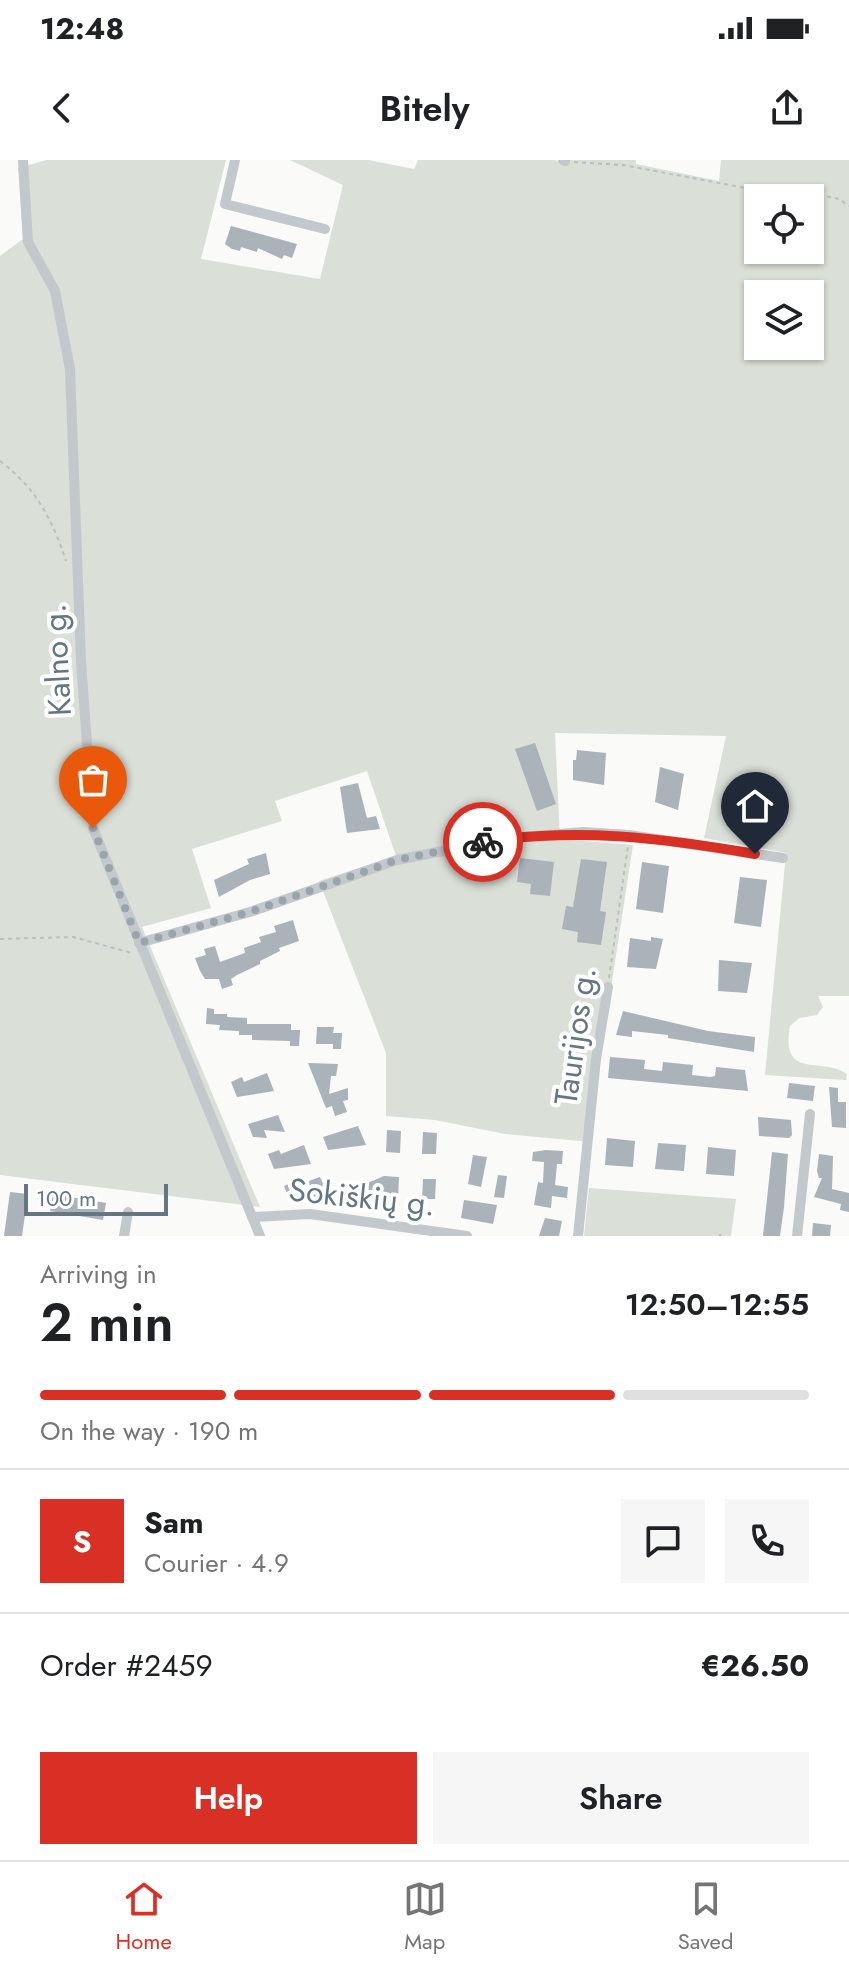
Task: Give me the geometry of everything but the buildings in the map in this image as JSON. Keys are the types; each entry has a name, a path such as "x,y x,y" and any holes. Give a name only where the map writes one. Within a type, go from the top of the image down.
{"street":[{"name":"Kalno g.","path":"23,160 28,242 51,277 67,349 93,828 260,1236"},
{"path":"235,160 225,204 325,229"},
{"path":"139,943 250,912 397,860 509,838 584,832 629,835 783,858"},
{"name":"Taurijos g.","path":"578,1236 596,1059 608,987"},
{"path":"797,1236 810,1114"},
{"path":"124,1236 128,1212"},
{"name":"Sokiškių g.","path":"252,1217 310,1214 467,1236"}],"path":[{"path":"564,160 623,165 778,194 815,194 839,199 849,206"},
{"path":"0,461 40,500 53,522 68,566"},
{"name":"Taurijos g.","path":"608,987 628,844"},
{"path":"0,939 73,937 119,952 144,954"}],"shaded area":[{"path":"47,160 226,160 201,259 320,279 343,185 290,160 368,160 414,169 418,160 555,160 561,163 563,160 636,160 636,164 719,181 721,160 849,160 849,996 818,996 823,1007 817,1015 799,1018 790,1026 789,1043 791,1054 797,1061 837,1069 847,1074 846,1080 765,1075 786,853 704,838 726,736 555,733 560,839 633,845 596,1085 591,1142 505,1134 435,1120 386,1116 386,1053 319,881 396,856 367,771 275,801 282,821 192,849 211,908 142,927 260,1207 0,1175 0,256 23,239 18,168"},
{"path":"589,1188 736,1199 731,1236 584,1236"}],"way so far":[{"path":"93,828 139,943 250,912 346,875 397,860 483,842"}],"route":[{"path":"483,842 584,832 700,844 755,854"}]}
